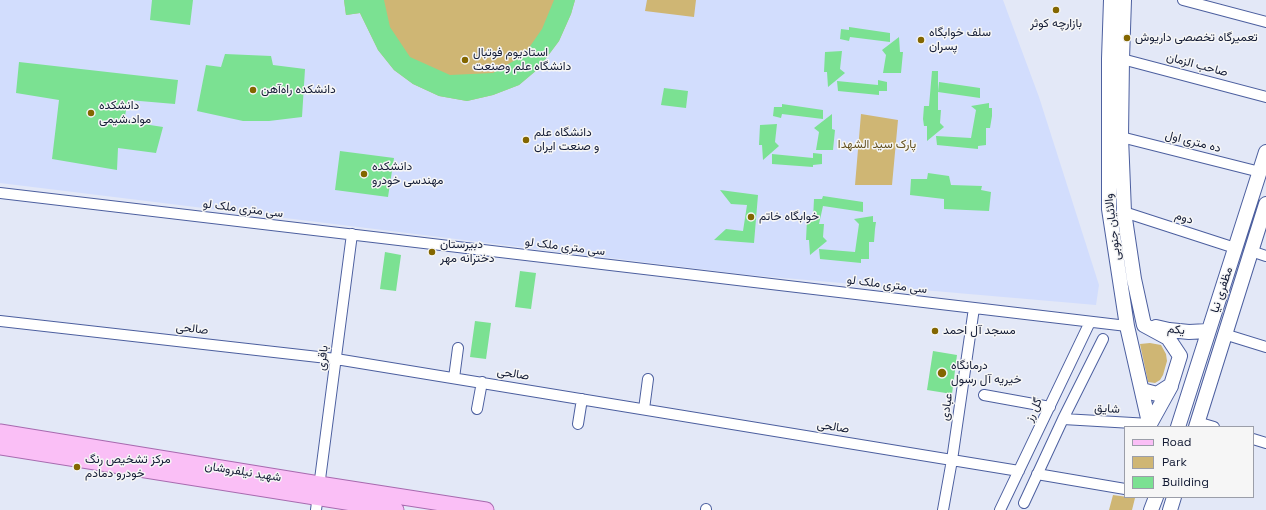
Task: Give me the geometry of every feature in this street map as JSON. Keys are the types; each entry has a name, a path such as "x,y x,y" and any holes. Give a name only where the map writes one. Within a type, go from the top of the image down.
{"main road":[{"name":"والائیان جنوبی","path":"1111,0 1108,59 1108,209 1127,326 1150,426"},
{"name":"والائیان جنوبی","path":"1124,0 1121,137 1124,212 1134,279 1144,325"},
{"name":"مظفری نیا","path":"1178,426 1266,152"},
{"name":"مظفری نیا","path":"1197,424 1266,204"},
{"path":"1108,209 1124,212"},
{"path":"1144,325 1168,338 1180,356 1171,386 1150,426"},
{"name":"یکم","path":"1144,325 1189,332 1208,331"},
{"path":"1142,390 1157,394 1171,386"},
{"name":"شهید نیلفروشان","path":"0,432 317,497 486,510"},
{"name":"شهید نیلفروشان","path":"0,447 396,510"},
{"path":"1151,510 1156,498"},
{"path":"1170,510 1174,498"}],"street":[{"path":"1183,0 1266,22"},
{"name":"صاحب الزمان","path":"1122,59 1266,97"},
{"name":"ده متری اول","path":"1121,137 1260,172"},
{"name":"سی متری ملک لو","path":"0,193 1127,326"},
{"name":"دوم","path":"1124,212 1235,248"},
{"name":"باقری","path":"317,497 352,234"},
{"path":"1251,252 1266,256"},
{"name":"عبادی","path":"943,510 952,460 974,308"},
{"name":"صالحی","path":"0,321 336,359 1019,471"},
{"name":"گل رز","path":"1000,510 1090,322"},
{"path":"1224,334 1266,347"},
{"path":"1024,503 1063,419 1103,339"},
{"path":"454,378 458,348"},
{"path":"644,409 648,379"},
{"path":"477,409 482,382"},
{"path":"984,395 1050,407"},
{"path":"578,424 582,399"},
{"name":"شایق","path":"1063,419 1150,426"},
{"path":"1197,424 1208,426"},
{"path":"1254,439 1266,443"},
{"path":"1037,474 1124,489"}],"shaded area":[{"name":"دانشگاه علم و صنعت ایران","path":"0,0 1003,0 1039,97 1099,285 1096,305 749,275 0,183"}],"green space":[{"name":"استادیوم فوتبال دانشگاه علم وصنعت","path":"344,0 575,0 571,14 559,41 538,69 519,85 493,95 467,101 439,96 413,84 394,70 378,50 360,13 346,15"},
{"path":"647,0 696,0 694,17 645,11"},
{"name":"پارک سید الشهدا","path":"861,114 898,120 892,185 855,185"},
{"path":"1150,343 1161,345 1166,354 1167,361 1163,375 1160,380 1155,383 1148,382 1140,344"},
{"path":"1113,495 1124,496 1124,498 1135,498 1132,510 1109,510"}],"building":[{"path":"152,0 193,0 190,25 150,20"},
{"path":"344,0 384,0 390,27 410,57 450,75 493,73 524,55 542,29 554,0 575,0 571,14 559,41 538,69 519,85 493,95 467,101 439,96 413,84 394,70 378,50 360,13 346,15"},
{"path":"849,27 890,33 890,42 850,37 849,41 840,39 841,29 849,30"},
{"path":"899,37 900,52 903,52 901,73 883,73 886,55 882,50"},
{"path":"842,51 840,69 845,73 828,87 827,72 824,72 825,52"},
{"name":"دانشکده راه‌آهن","path":"225,54 271,56 273,65 305,69 302,117 269,121 243,121 197,111 206,65 221,67"},
{"name":"دانشکده مواد،شیمی","path":"19,62 178,80 175,104 128,100 124,121 163,127 156,153 118,148 117,170 52,159 59,100 16,93"},
{"path":"932,71 938,71 938,110 941,110 940,123 944,127 927,141 927,126 924,126 923,119 924,106 929,106"},
{"path":"878,80 887,82 887,91 879,91 879,95 838,91 837,81 878,85"},
{"path":"939,82 980,88 980,98 938,92"},
{"path":"664,88 688,91 686,108 661,105"},
{"path":"989,103 989,108 992,108 992,116 990,128 986,128 986,145 978,146 978,149 937,145 936,136 971,138 976,110 971,106"},
{"path":"782,104 823,110 823,119 782,114 781,118 773,116 774,107 782,107"},
{"path":"832,114 832,129 835,130 833,150 816,150 819,132 814,128"},
{"path":"777,124 775,142 779,146 763,160 762,145 759,145 760,125"},
{"name":"دانشکده مهندسی خودرو","path":"340,151 394,158 388,197 335,190"},
{"path":"813,153 822,154 822,164 813,165 813,167 772,164 772,154 813,158"},
{"path":"928,173 949,176 951,185 982,186 981,190 991,192 989,211 944,209 944,199 910,195 911,179 927,179"},
{"name":"خوابگاه خاتم","path":"720,190 758,195 754,243 714,240 726,229 743,231 747,205 731,204"},
{"path":"823,196 863,202 863,212 823,206 819,224 824,224 823,237 827,241 810,255 809,240 806,240 807,219 813,219 814,199 822,199"},
{"path":"873,216 873,222 876,222 874,242 869,242 869,259 861,259 861,263 820,259 819,249 855,252 859,224 854,219"},
{"path":"385,252 401,255 396,291 380,289"},
{"path":"520,271 536,273 531,309 515,307"},
{"path":"475,321 491,323 486,359 470,357"},
{"name":"درمانگاه خیریه آل رسول","path":"933,351 957,355 952,394 927,390"}],"place":[{"name":"بازارچه کوثر","path":"1056,10"},
{"name":"تعمیرگاه تخصصی داریوش","path":"1127,38"},
{"name":"سلف خوابگاه پسران","path":"921,40"},
{"name":"استادیوم فوتبال دانشگاه علم وصنعت","path":"465,60"},
{"name":"دانشکده راه‌آهن","path":"253,90"},
{"name":"دانشکده مواد،شیمی","path":"91,113"},
{"name":"دانشگاه علم و صنعت ایران","path":"526,140"},
{"name":"دانشکده مهندسی خودرو","path":"364,174"},
{"name":"خوابگاه خاتم","path":"751,217"},
{"name":"دبیرستان دخترانه مهر","path":"432,252"},
{"name":"مسجد آل احمد","path":"935,331"},
{"name":"درمانگاه خیریه آل رسول","path":"942,373"},
{"name":"مرکز تشخیص رنگ خودرو دمادم","path":"77,467"}]}
